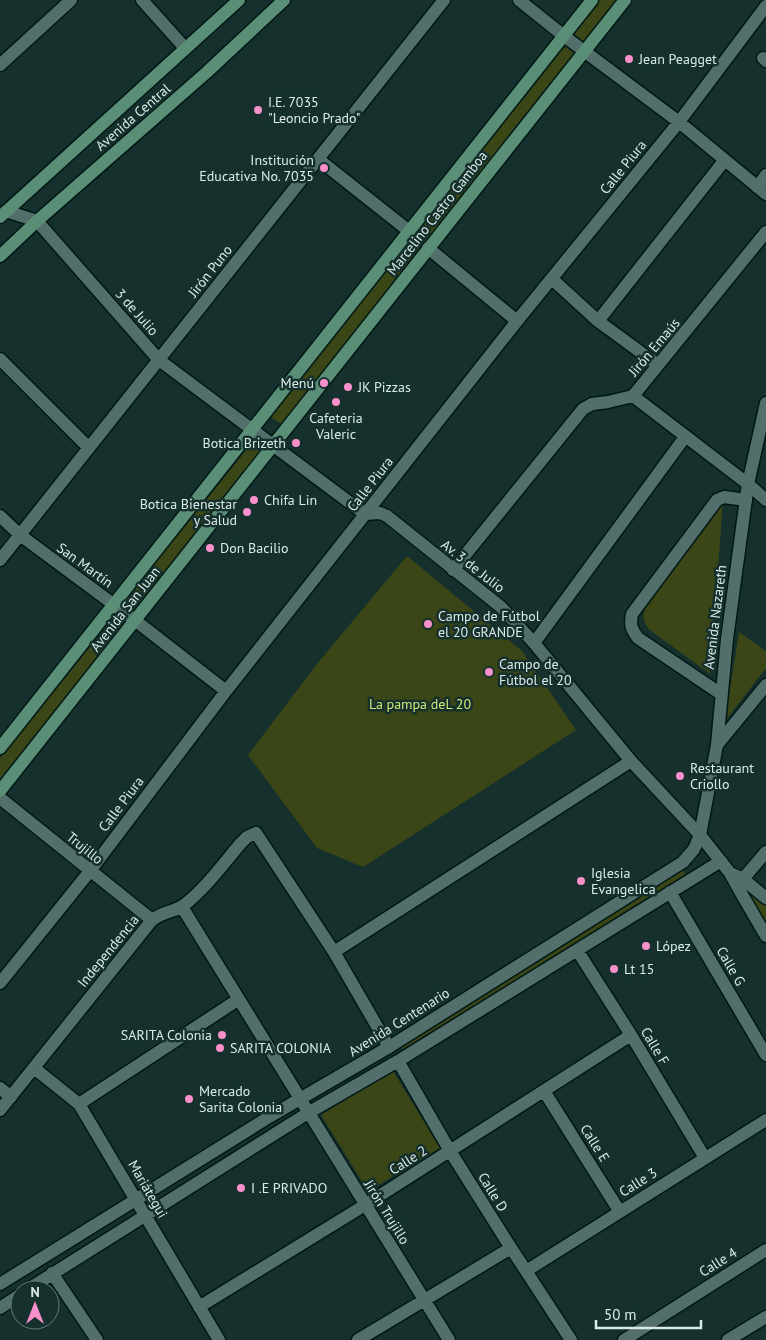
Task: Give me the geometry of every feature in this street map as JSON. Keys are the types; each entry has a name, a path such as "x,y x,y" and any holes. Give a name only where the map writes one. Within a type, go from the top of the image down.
{"main road":[{"name":"Avenida Central","path":"2,212 238,0"},
{"name":"Avenida Central","path":"0,256 37,220 207,72 284,0"},
{"name":"Marcelino Castro Gamboa","path":"253,431 592,0"},
{"name":"Marcelino Castro Gamboa","path":"273,444 625,0"},
{"name":"Avenida San Juan","path":"0,748 253,431"},
{"name":"Avenida San Juan","path":"0,791 136,621 273,444"}],"street":[{"path":"0,65 72,0"},
{"path":"142,0 185,48"},
{"name":"Jirón Puno","path":"0,560 444,0"},
{"path":"519,0 679,122 761,190 766,175"},
{"name":"Calle Piura","path":"0,983 90,871 226,691 365,514 679,122 766,6"},
{"path":"318,159 409,231"},
{"path":"598,321 724,161"},
{"path":"2,212 37,220"},
{"name":"3 de Julio","path":"37,220 159,360 253,431"},
{"name":"Jirón Emaús","path":"454,570 583,409 592,404 633,396 766,232"},
{"path":"428,248 517,322"},
{"path":"552,279 598,321 658,365"},
{"path":"0,359 89,448"},
{"path":"633,396 748,484 766,500"},
{"name":"Avenida Nazareth","path":"700,836 717,746 727,639 748,484 765,410"},
{"name":"Av. 3 de Julio","path":"253,431 365,514 380,513 387,516 501,607 534,643 631,761 700,836 730,873 766,936"},
{"path":"534,643 686,437"},
{"path":"721,694 638,638 632,630 630,623 632,614 717,500 724,497 746,500"},
{"name":"San Martín","path":"0,516 20,535 226,691"},
{"path":"717,746 766,685"},
{"path":"388,1046 334,952 631,761"},
{"name":"Trujillo","path":"0,798 152,920"},
{"name":"Independencia","path":"0,1110 152,920 160,914 182,907 202,889 247,837 256,833 334,952"},
{"name":"Avenida Centenario","path":"0,1284 683,862 694,849 700,836"},
{"path":"743,879 766,852"},
{"path":"42,1280 308,1113 398,1061 720,861"},
{"path":"730,873 743,879 766,898"},
{"name":"Calle G","path":"670,892 766,1056"},
{"name":"Jirón Trujillo","path":"182,907 449,1340"},
{"name":"Calle F","path":"577,950 705,1158"},
{"path":"79,1104 239,999"},
{"name":"Calle 2","path":"199,1307 365,1205 631,1035"},
{"name":"Calle D","path":"398,1061 450,1151 567,1338"},
{"name":"Mariátegui","path":"34,1068 79,1104 138,1200 219,1340"},
{"path":"0,1088 11,1097"},
{"name":"Calle E","path":"544,1091 620,1212"},
{"name":"Calle 3","path":"526,1271 766,1120"},
{"path":"358,1340 511,1248"},
{"name":"Calle 4","path":"624,1340 766,1250"},
{"path":"52,1273 97,1340"},
{"path":"728,1340 766,1317"}],"green space":[{"path":"597,0 621,0 586,44 572,37 573,32"},
{"path":"568,44 576,51 577,55 283,425 272,418 273,414 563,45"},
{"path":"255,444 263,450 140,606 128,599 248,448"},
{"path":"723,501 710,674 650,630 645,623 644,616 648,600"},
{"name":"La pampa deL 20","path":"407,556 522,651 576,730 363,867 317,848 248,755 317,664"},
{"path":"116,619 123,624 123,627 0,779 0,758 112,620"},
{"path":"739,632 766,651 766,668 725,721"},
{"path":"682,868 687,877 405,1054 400,1045"},
{"path":"751,890 766,904 766,924 748,893"},
{"path":"393,1071 440,1148 368,1191 321,1115"}],"place":[{"name":"Jean Peagget","path":"629,59"},
{"name":"I.E. 7035 \"Leoncio Prado\"","path":"258,110"},
{"name":"Institución Educativa No. 7035","path":"324,168"},
{"name":"Menú","path":"324,383"},
{"name":"JK Pizzas","path":"348,387"},
{"name":"Cafeteria Valeric","path":"336,402"},
{"name":"Botica Brizeth","path":"296,443"},
{"name":"Chifa Lin","path":"254,500"},
{"name":"Botica Bienestar y Salud","path":"247,512"},
{"name":"Don Bacilio","path":"210,548"},
{"name":"Campo de Fútbol el 20 GRANDE","path":"428,624"},
{"name":"Campo de Fútbol el 20","path":"489,672"},
{"name":"Restaurant Criollo","path":"680,776"},
{"name":"Iglesia Evangelica","path":"581,881"},
{"name":"López","path":"646,946"},
{"name":"Lt 15","path":"614,969"},
{"name":"SARITA Colonia","path":"222,1035"},
{"name":"SARITA COLONIA","path":"220,1048"},
{"name":"Mercado Sarita Colonia","path":"189,1099"},
{"name":"I .E PRIVADO","path":"241,1188"}]}
